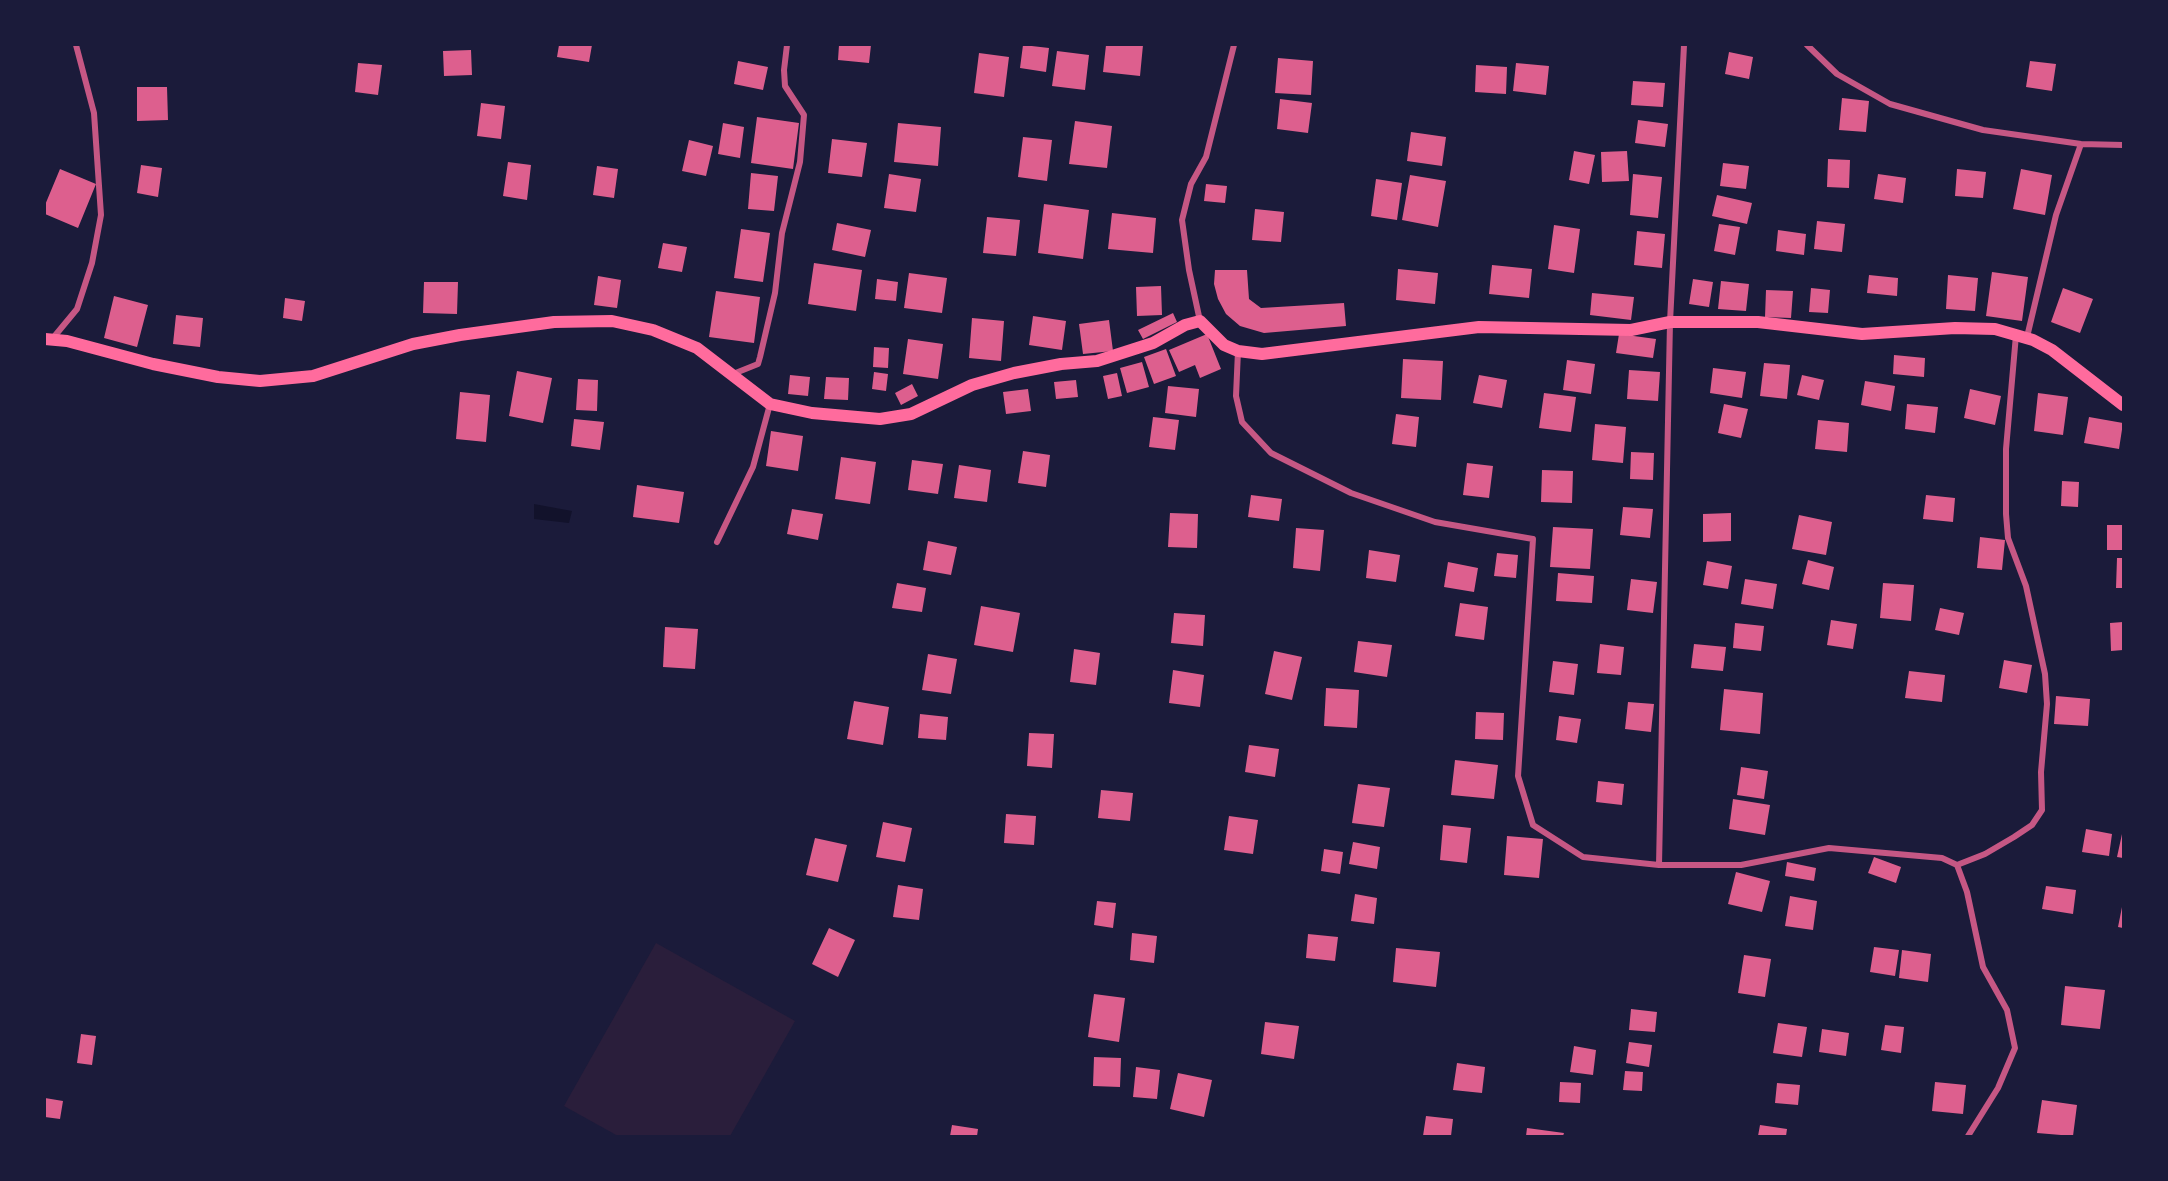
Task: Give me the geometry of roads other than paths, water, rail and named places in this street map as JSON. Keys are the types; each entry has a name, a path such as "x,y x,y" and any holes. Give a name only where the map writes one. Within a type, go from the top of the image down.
{"main road":[{"path":"49,339 218,377 260,381 313,376 413,345 460,335 554,322 612,321 653,330 697,348 770,404 812,413 880,419 911,414 972,385 1061,364 1097,361 1153,343 1185,325 1200,321 1218,341 1238,351 1262,354 1479,327 1631,330 1670,322 1758,322 1862,334 1955,328 1995,329 2022,336 2052,350 2123,405"}],"street":[{"path":"49,339 77,309 92,263 101,215 94,113 76,45"},
{"path":"733,374 758,364 775,293 782,232 803,144 804,116 785,86 787,45"},
{"path":"1200,321 1189,270 1182,220 1191,184 1206,157 1234,45"},
{"path":"1659,865 1670,322 1684,45"},
{"path":"1807,45 1837,74 1890,104 1983,130 2081,144 2123,145"},
{"path":"1957,865 1985,854 2014,837 2032,825 2042,810 2041,772 2047,704 2045,674 2026,586 2008,538 2006,449 2022,336 2056,215 2081,144"},
{"path":"1238,351 1236,396 1242,422 1270,453 1308,474 1351,493 1435,522 1533,539 1518,776 1533,825 1583,857 1659,865 1741,865 1828,848 1942,858 1957,865 1967,892 1983,967 2007,1010 2015,1048 1998,1088 1968,1136"},
{"path":"717,542 753,466 770,404"}]}
